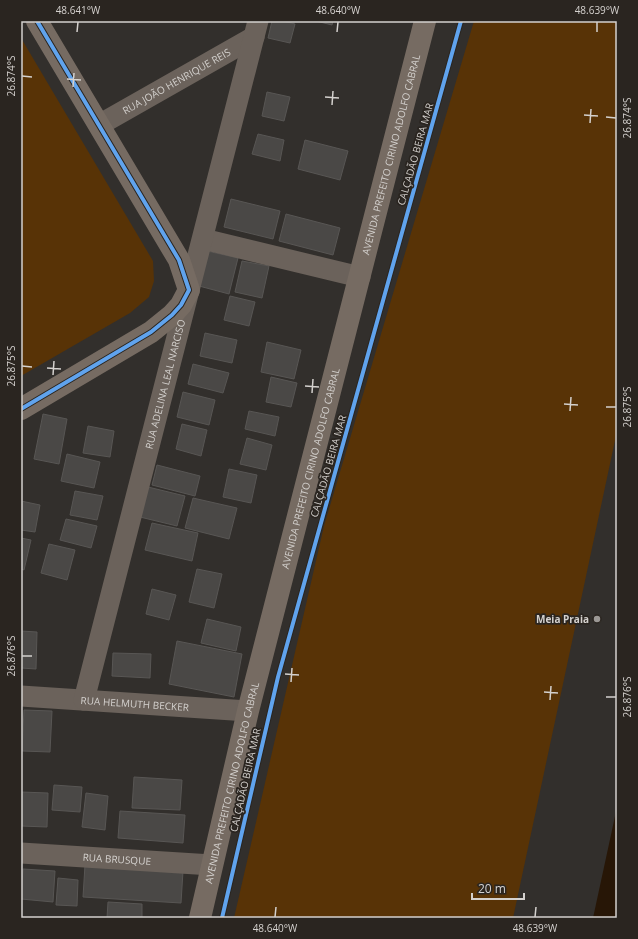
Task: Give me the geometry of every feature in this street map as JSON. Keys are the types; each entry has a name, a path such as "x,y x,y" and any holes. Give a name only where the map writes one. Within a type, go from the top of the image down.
{"main road":[{"path":"21,409 151,332 172,315 181,305 190,290 179,260 37,21"},
{"name":"AVENIDA PREFEITO CIRINO ADOLFO CABRAL","path":"200,918 248,711 425,21"}],"street":[{"name":"RUA JOÃO HENRIQUE REIS","path":"99,125 256,29"},
{"name":"RUA ADELINA LEAL NARCISO","path":"84,700 256,29"},
{"path":"203,239 360,277"},
{"name":"RUA HELMUTH BECKER","path":"21,696 248,711"},
{"name":"RUA BRUSQUE","path":"21,853 212,865"}],"shaded area":[{"path":"474,21 617,21 617,431 513,918 234,918 324,526"},
{"path":"21,38 153,261 154,281 149,297 130,313 21,376"},
{"path":"617,807 617,918 593,918"}],"building":[{"path":"272,21 283,21 295,24 290,43 268,38"},
{"path":"316,21 333,21 332,25"},
{"path":"267,92 290,97 284,121 262,116"},
{"path":"258,134 284,140 280,161 252,154"},
{"path":"305,140 348,151 340,180 298,169"},
{"path":"231,199 280,211 273,239 224,227"},
{"path":"286,214 340,228 333,255 279,241"},
{"path":"207,251 238,258 229,294 199,286"},
{"path":"242,261 269,266 262,298 235,292"},
{"path":"230,296 255,302 249,326 224,320"},
{"path":"205,333 237,340 232,363 200,356"},
{"path":"267,342 301,350 294,379 261,372"},
{"path":"193,364 229,373 223,393 188,384"},
{"path":"271,377 297,383 291,407 266,402"},
{"path":"183,392 215,400 209,425 177,417"},
{"path":"249,411 279,417 275,436 245,429"},
{"path":"43,414 67,419 59,464 34,459"},
{"path":"182,424 207,430 201,456 176,449"},
{"path":"88,426 114,431 110,457 83,453"},
{"path":"247,438 272,445 266,470 240,464"},
{"path":"67,454 100,462 94,488 61,481"},
{"path":"157,465 200,476 195,496 152,485"},
{"path":"229,469 257,475 251,503 223,497"},
{"path":"148,487 185,496 177,526 140,517"},
{"path":"75,491 103,496 97,520 70,515"},
{"path":"193,498 237,508 229,539 185,528"},
{"path":"21,501 40,505 35,532 21,530"},
{"path":"66,519 97,526 91,548 60,540"},
{"path":"152,523 198,533 192,561 145,550"},
{"path":"21,538 31,540 24,570 21,569"},
{"path":"49,544 75,550 67,580 41,573"},
{"path":"197,569 222,574 214,608 189,602"},
{"path":"152,589 176,595 169,620 146,614"},
{"path":"207,619 241,627 236,651 201,643"},
{"path":"21,631 37,632 36,669 21,668"},
{"path":"177,641 242,654 234,697 169,684"},
{"path":"113,653 151,654 150,678 112,676"},
{"path":"24,710 52,711 50,752 22,751"},
{"path":"134,777 182,780 180,810 132,808"},
{"path":"54,785 82,787 80,812 52,810"},
{"path":"21,792 48,793 47,827 21,826"},
{"path":"86,793 108,796 105,830 82,827"},
{"path":"120,811 185,815 183,843 118,838"},
{"path":"85,865 183,871 181,903 83,897"},
{"path":"23,869 55,871 53,902 21,899"},
{"path":"58,878 78,880 77,906 56,905"},
{"path":"108,902 142,904 142,918 107,918"}],"cycle path":[{"path":"21,409 151,332 172,315 181,305 189,290 179,260 37,21"},
{"name":"CALÇADÃO BEIRA MAR","path":"222,918 278,677 461,21"}],"place":[{"name":"Meia Praia","path":"597,619"}]}
